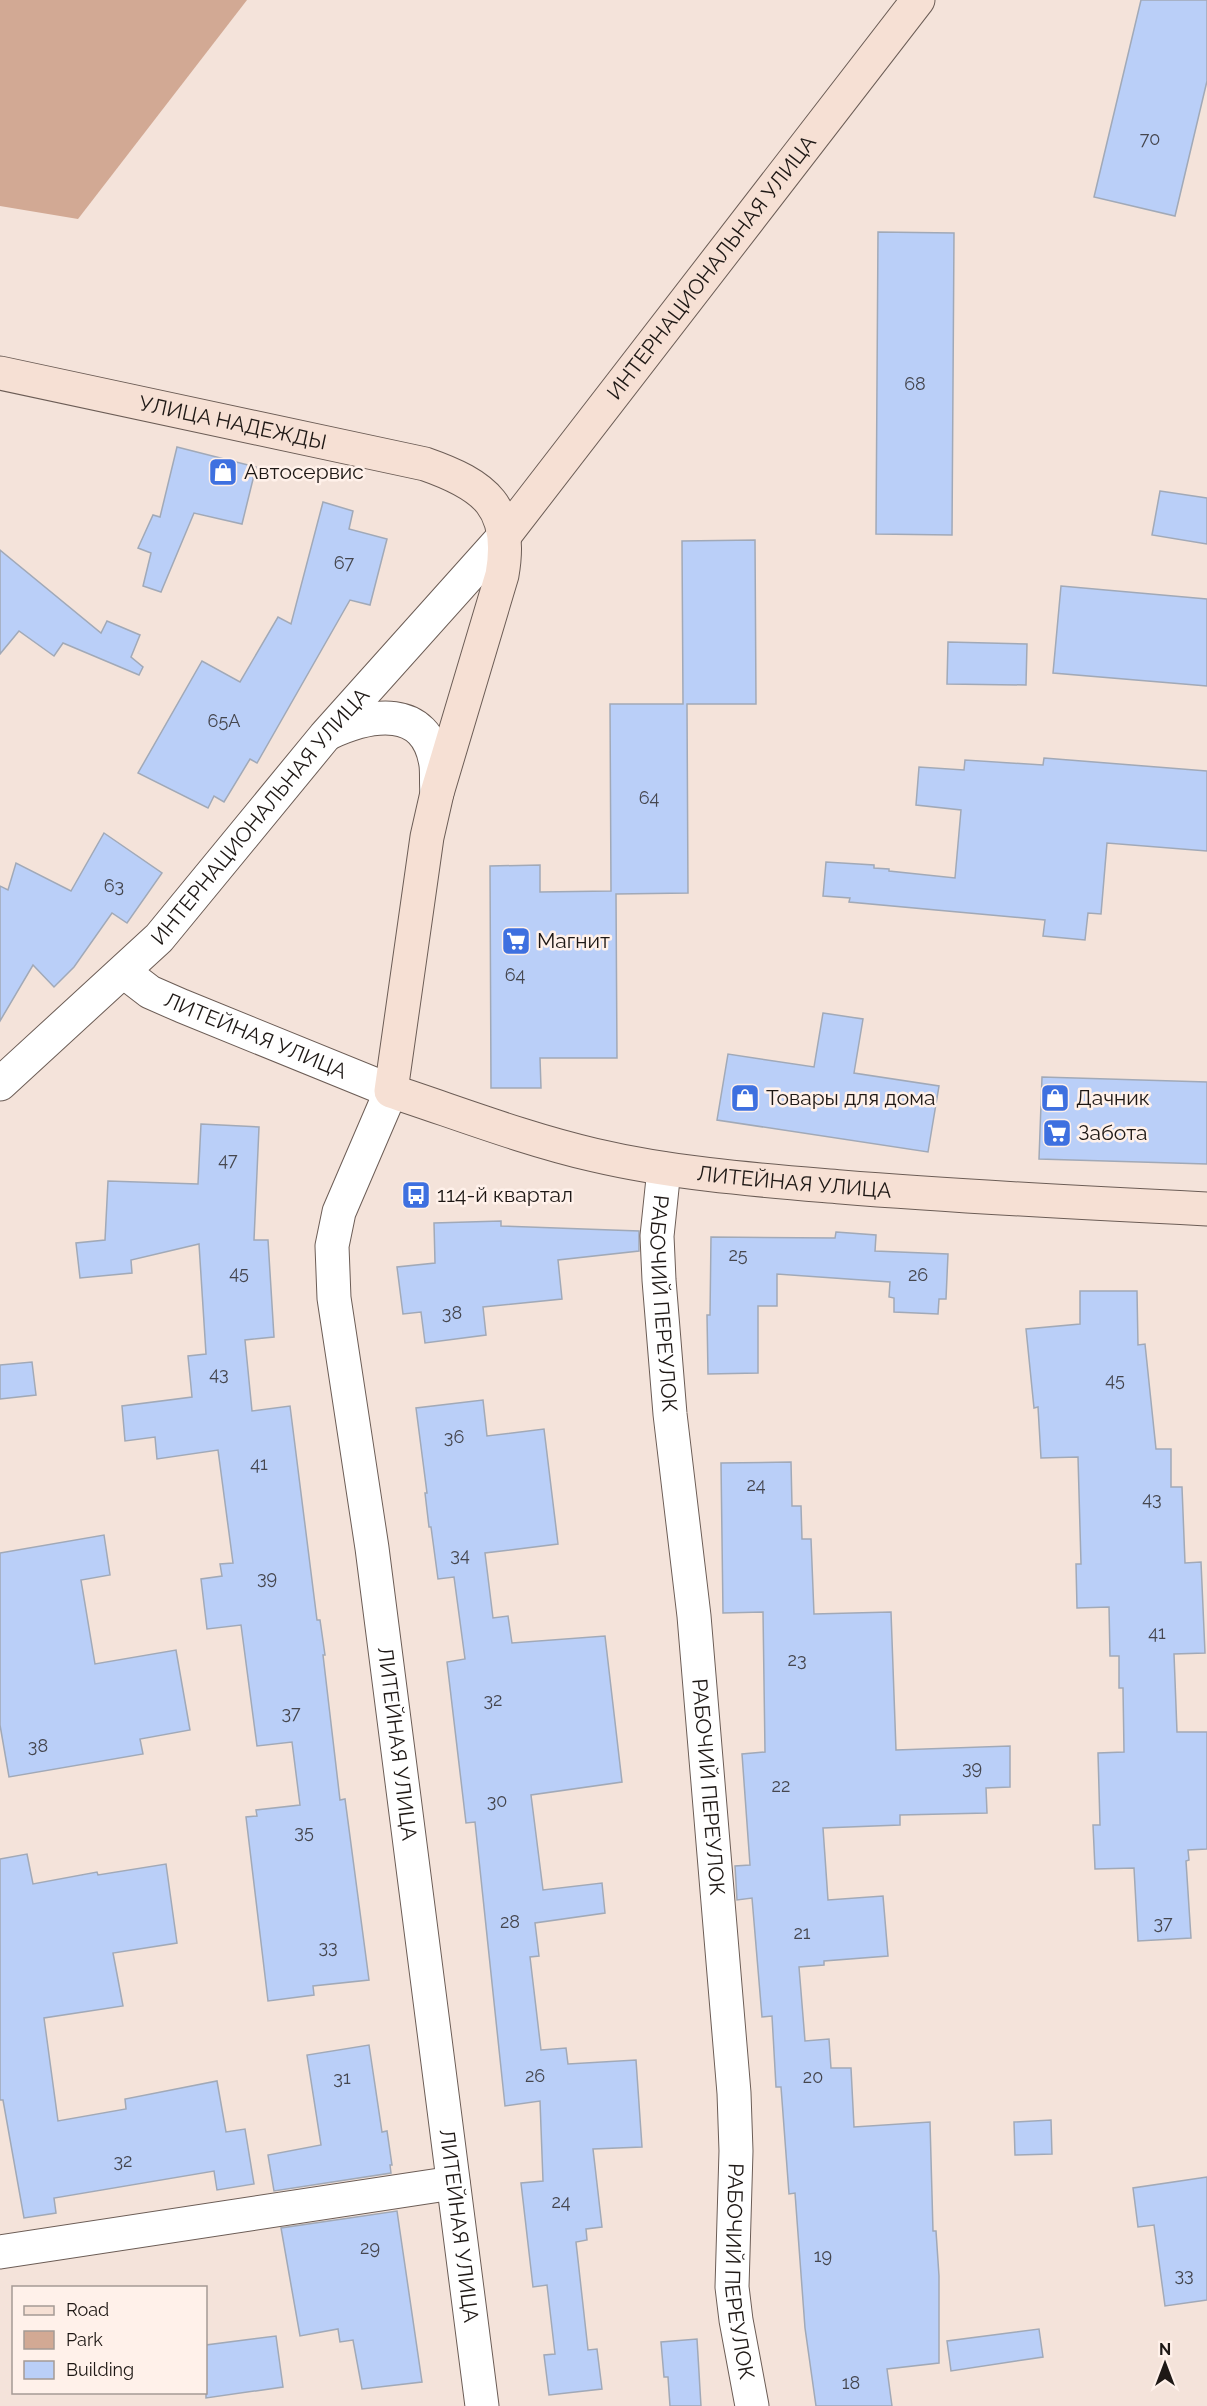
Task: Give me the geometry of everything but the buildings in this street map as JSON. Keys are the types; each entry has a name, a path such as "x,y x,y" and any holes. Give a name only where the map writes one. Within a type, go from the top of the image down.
{"street":[{"name":"ИНТЕРНАЦИОНАЛЬНАЯ УЛИЦА","path":"0,1084 124,972 177,919 264,807 505,535 918,0"},
{"name":"УЛИЦА НАДЕЖДЫ","path":"0,373 425,464 453,473 489,498 499,515 505,535"},
{"path":"391,1091 420,879 437,793 496,602 507,551 505,535"},
{"path":"325,736 348,724 379,717 394,717 409,723 424,734 432,750 436,765 437,793"},
{"name":"ЛИТЕЙНАЯ УЛИЦА","path":"124,972 150,992 391,1091 573,1149 664,1168 754,1180 960,1196 1207,1209"},
{"name":"ЛИТЕЙНАЯ УЛИЦА","path":"391,1091 339,1212 332,1246 332,1271 334,1298 372,1548 482,2406"},
{"name":"РАБОЧИЙ ПЕРЕУЛОК","path":"664,1168 657,1236 659,1280 670,1414 694,1617 734,2093 735,2172 732,2287 752,2406"},
{"path":"0,2252 453,2183"}],"green space":[{"path":"0,0 247,0 78,219 0,206"}],"place":[{"name":"Автосервис","path":"223,472"},
{"name":"Магнит","path":"516,941"},
{"name":"Товары для дома","path":"745,1098"},
{"name":"Дачник","path":"1055,1098"},
{"name":"Забота","path":"1057,1133"},
{"name":"114-й квартал","path":"416,1195"}]}
